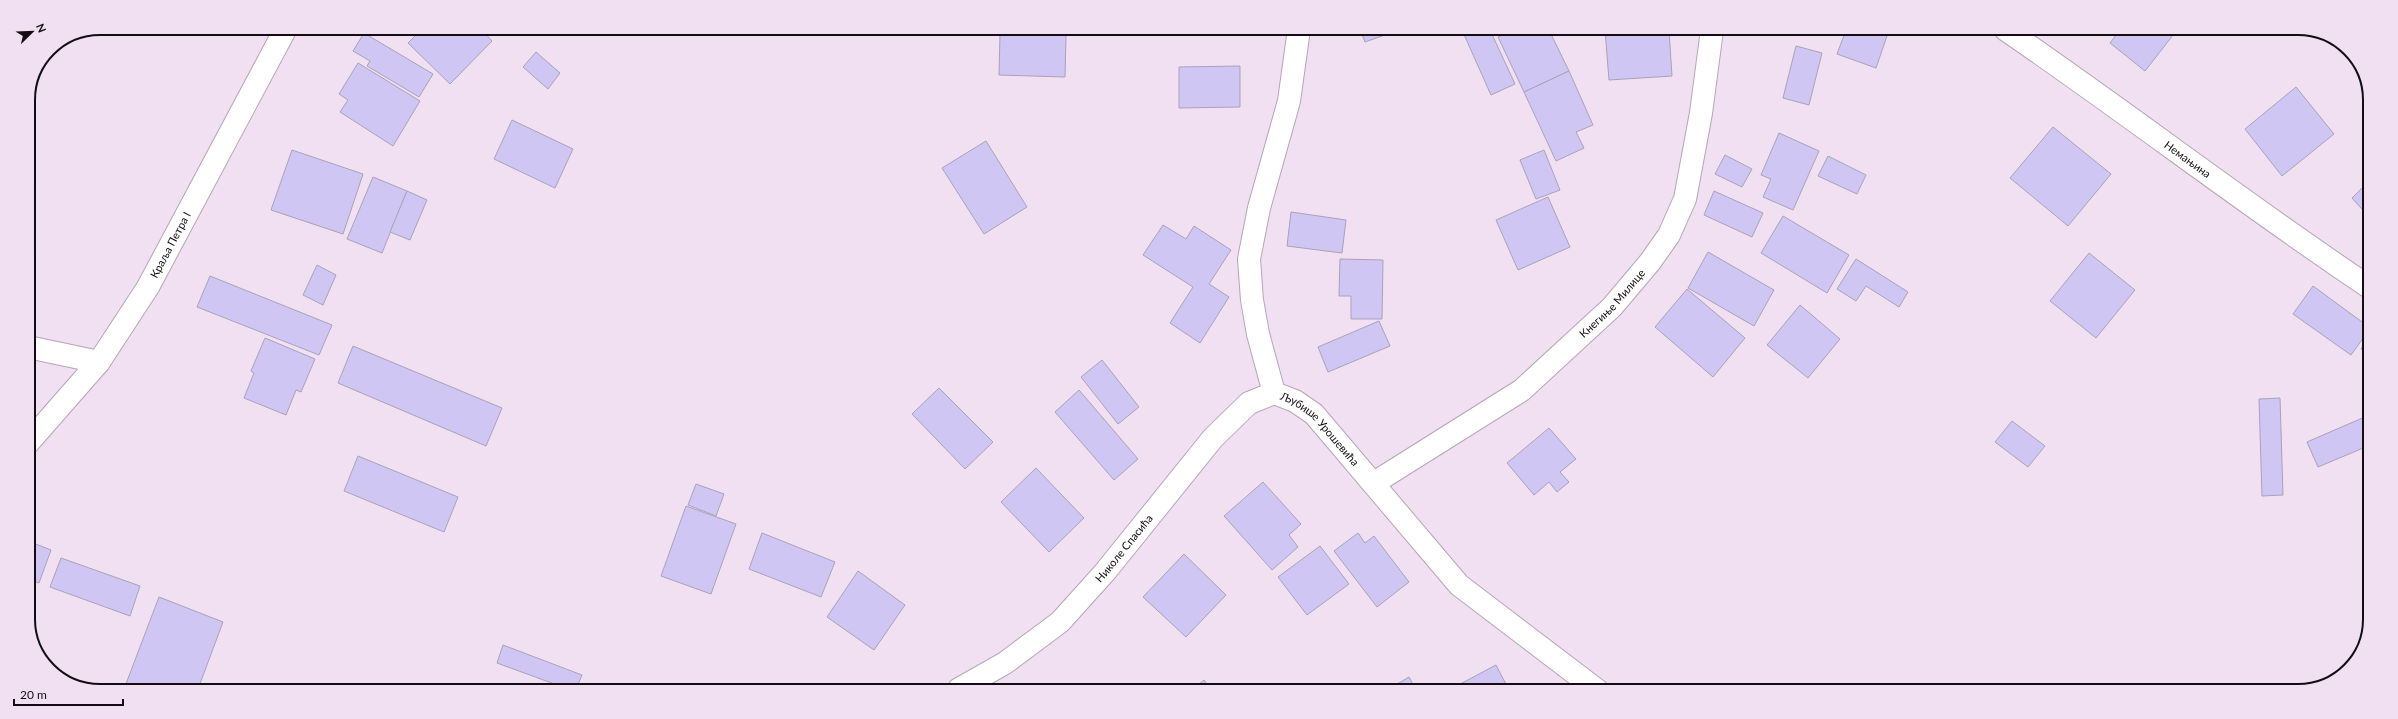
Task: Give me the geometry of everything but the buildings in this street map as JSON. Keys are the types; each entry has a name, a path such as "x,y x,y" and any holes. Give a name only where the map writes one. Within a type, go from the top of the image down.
{"street":[{"name":"Краља Петра I","path":"35,435 99,362 148,287 282,35"},
{"name":"Љубише Урошевића","path":"1298,35 1289,101 1259,208 1250,259 1252,300 1258,334 1274,393 1294,401 1314,414 1459,585 1589,684"},
{"name":"Кнегиње Милице","path":"1374,483 1522,390 1612,307 1650,262 1669,235 1685,199 1701,113 1711,35"},
{"name":"Немањина","path":"2013,35 2106,98 2311,248 2363,283"},
{"path":"35,348 99,362"},
{"name":"Николе Спасића","path":"969,684 1005,663 1060,622 1105,572 1213,438 1249,403 1274,393"}]}
